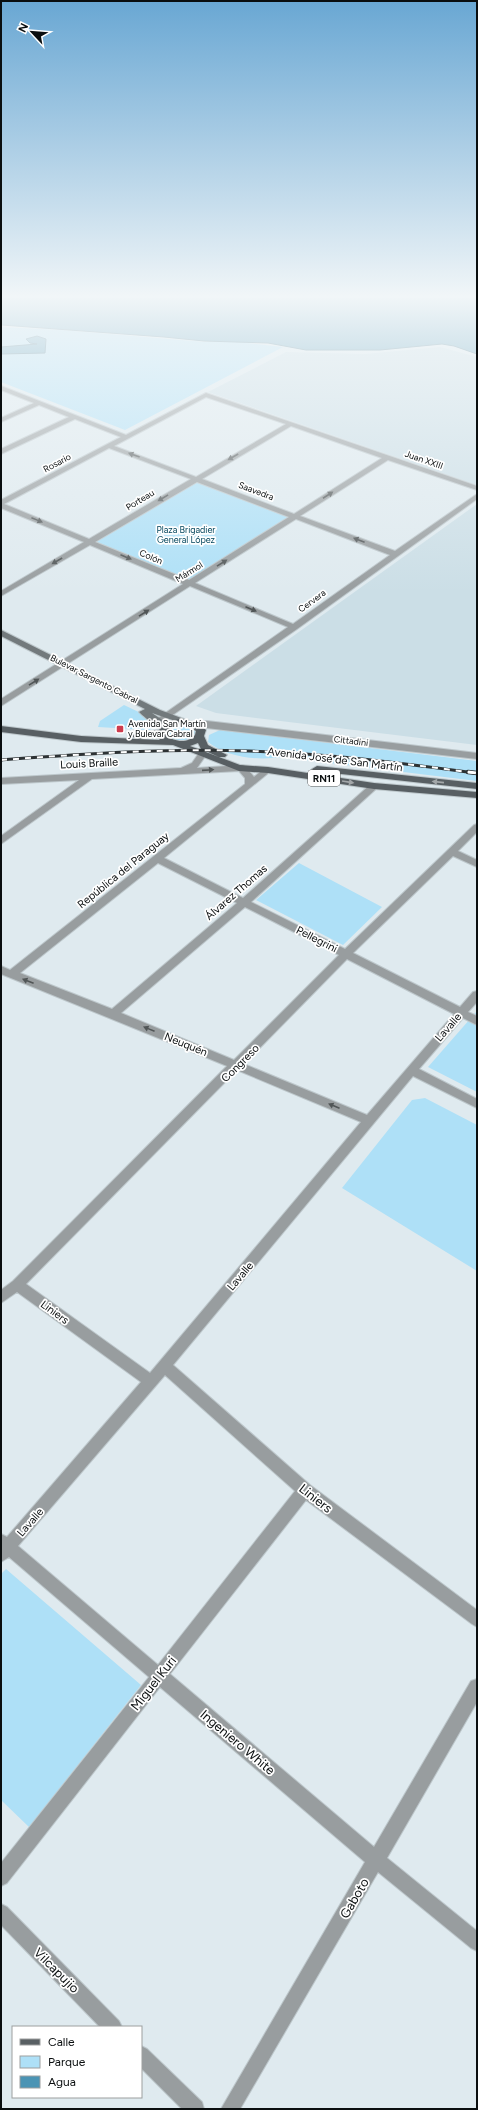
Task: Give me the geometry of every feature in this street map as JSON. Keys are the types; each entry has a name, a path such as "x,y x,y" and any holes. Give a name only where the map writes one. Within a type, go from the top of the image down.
{"main road":[{"name":"Bulevar Sargento Cabral","path":"1,633 145,712 163,724"},
{"name":"Bulevar Sargento Cabral","path":"1,641 60,666"},
{"path":"1,722 97,734 142,736 163,724 190,723"},
{"name":"RN11","path":"190,723 200,730 200,735"},
{"path":"163,724 161,736 173,743 191,742 200,735"},
{"name":"Avenida José de San Martín","path":"1,729 81,739 173,743 240,768 268,770 374,786 477,795"},
{"name":"Avenida José de San Martín","path":"200,735 201,742 210,750 239,760 477,786"}],"street":[{"path":"22,396 126,436"},
{"name":"Rosario","path":"1,504 126,436 203,396"},
{"name":"Juan XXIII","path":"210,396 477,488"},
{"path":"1,420 39,403"},
{"path":"1,452 74,417"},
{"name":"Porteau","path":"1,594 291,424"},
{"name":"Saavedra","path":"109,446 396,554"},
{"name":"Mármol","path":"1,703 388,457"},
{"name":"Cervera","path":"163,724 294,627 477,496"},
{"name":"Colón","path":"1,504 294,627"},
{"name":"Cittadini","path":"190,723 477,756"},
{"name":"Cittadini","path":"200,735 225,726"},
{"name":"Louis Braille","path":"178,772 195,765 202,755"},
{"path":"240,768 250,778 249,786"},
{"name":"Louis Braille","path":"1,781 240,768"},
{"name":"República del Paraguay","path":"4,972 157,858 268,770"},
{"path":"1,841 91,775"},
{"name":"Álvarez Thomas","path":"113,1014 244,902 374,786"},
{"name":"Congreso","path":"1,1297 17,1285 346,954 477,826"},
{"path":"452,852 477,864"},
{"name":"Pellegrini","path":"157,858 477,1021"},
{"name":"Neuquén","path":"4,972 113,1014 370,1121"},
{"name":"Lavalle","path":"4,1548 164,1366 411,1070 477,995"},
{"path":"411,1070 477,1104"},
{"name":"Liniers","path":"17,1285 150,1381"},
{"name":"Liniers","path":"164,1366 305,1490 477,1619"},
{"name":"Miguel Kuri","path":"1,1877 305,1490"},
{"name":"Ingeniero White","path":"4,1548 159,1675 376,1860 477,1942"},
{"name":"Gaboto","path":"230,2109 477,1687"},
{"name":"Vilcapujio","path":"1,1913 112,2026"},
{"path":"142,2056 195,2109"}],"shaded area":[{"path":"221,396 477,396 477,485"},
{"path":"477,504 477,745 216,713 196,706"}],"green space":[{"path":"38,396 189,396 125,430"},
{"name":"Plaza Brigadier General López","path":"197,478 295,516 189,583 90,542"},
{"path":"124,705 145,715 157,725 149,730 98,727 100,721"},
{"path":"172,726 184,726 196,732 196,735 190,739 182,741 171,739 168,737 167,731"},
{"path":"220,730 477,761 477,781 281,757 243,757 224,751 208,742 209,735"},
{"path":"299,863 382,907 343,945 256,900"},
{"path":"477,1011 477,1092 428,1067"},
{"path":"425,1098 477,1125 477,1271 342,1188 412,1100"},
{"path":"6,1569 141,1685 29,1827 1,1800 1,1574"}],"railway":[{"path":"1,760 156,751 218,750 334,756 475,773"},
{"path":"468,772 477,773"}],"place":[{"name":"Avenida San Martín y Bulevar Cabral","path":"120,729"}]}
